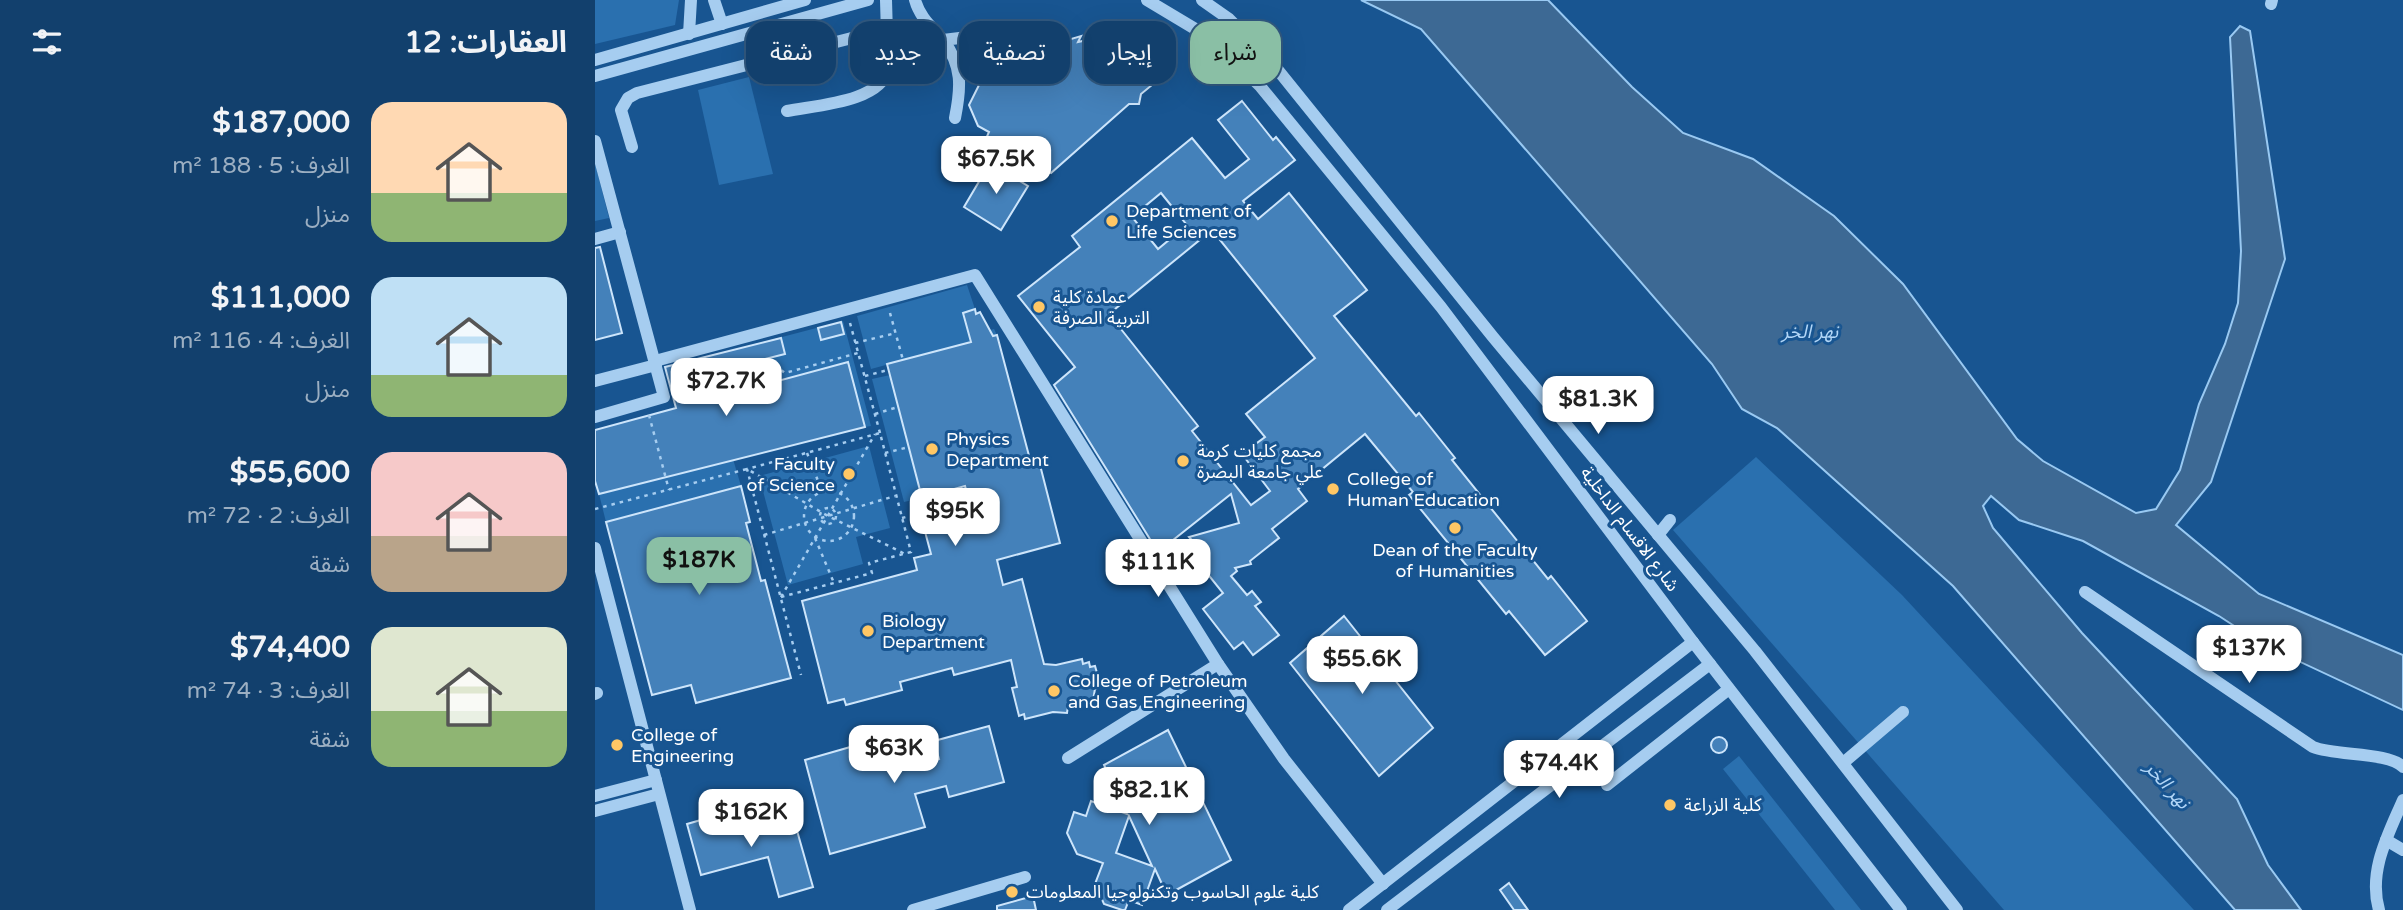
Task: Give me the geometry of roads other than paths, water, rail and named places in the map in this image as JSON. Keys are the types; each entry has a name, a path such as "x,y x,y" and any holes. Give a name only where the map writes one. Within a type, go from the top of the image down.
{"street":[{"path":"689,34 691,0"},
{"path":"714,0 722,24"},
{"path":"595,60 805,0"},
{"path":"595,76 867,0"},
{"path":"886,0 887,21"},
{"path":"915,0 925,21"},
{"name":"شارع الاقسام الداخلية","path":"1147,0 1190,24"},
{"path":"1197,21 1199,10 1206,3"},
{"name":"شارع الاقسام الداخلية","path":"1206,3 1269,59 1438,261 1557,414 1755,651 1957,910"},
{"path":"632,147 621,110 628,98 637,93 850,38"},
{"path":"945,44 960,74 955,118"},
{"path":"787,111 877,90 882,84"},
{"name":"شارع الاقسام الداخلية","path":"1259,84 1433,296 1693,642 1901,910"},
{"path":"595,141 664,397 595,416"},
{"path":"595,239 620,232"},
{"path":"595,381 975,275 1218,664 1284,759 1383,884"},
{"path":"1557,414 1566,401"},
{"path":"1567,424 1577,415"},
{"path":"1658,535 1670,520"},
{"path":"595,548 690,910"},
{"path":"2085,592 2313,747 2340,755 2390,759 2403,767"},
{"path":"1349,910 1693,642"},
{"path":"1068,758 1218,664"},
{"path":"1387,910 1710,664"},
{"path":"1607,785 1729,689"},
{"path":"1843,764 1903,712"},
{"path":"595,796 656,780"},
{"path":"595,811 659,794"},
{"path":"2379,910 2375,883 2378,861 2403,800"},
{"path":"2386,840 2403,850"},
{"path":"913,910 1025,877"}],"water":[{"name":"نهر الخر","path":"1361,0 1548,0 1632,87 1683,133 1753,159 1834,216 1903,284 2017,439 2043,461 2136,513 2156,509 2180,470 2199,404 2225,344 2238,303 2241,251 2230,37 2240,26 2250,31 2285,259 2211,482 2176,525 2259,594 2403,655 2403,710 2262,644 2219,616 2083,541 2019,520 1991,496 1983,506 1993,528 2082,633 2237,799 2268,865 2301,910 2235,910 1953,586 1777,428 1742,409 1712,364 1421,29"}],"place":[{"name":"Department of Life Sciences","path":"1112,221"},
{"name":"عمادة كلية التربية الصرفة","path":"1039,307"},
{"name":"Physics Department","path":"932,449"},
{"name":"مجمع كليات كرمة علي جامعة البصرة","path":"1183,461"},
{"name":"Faculty of Science","path":"849,474"},
{"name":"College of Human Education","path":"1333,489"},
{"name":"Dean of the Faculty of Humanities","path":"1455,528"},
{"name":"Biology Department","path":"868,631"},
{"name":"College of Petroleum and Gas Engineering","path":"1054,691"},
{"name":"College of Engineering","path":"617,745"},
{"name":"كلية الزراعة","path":"1670,805"},
{"name":"كلية علوم الحاسوب وتكنولوجيا المعلومات","path":"1012,892"}]}
